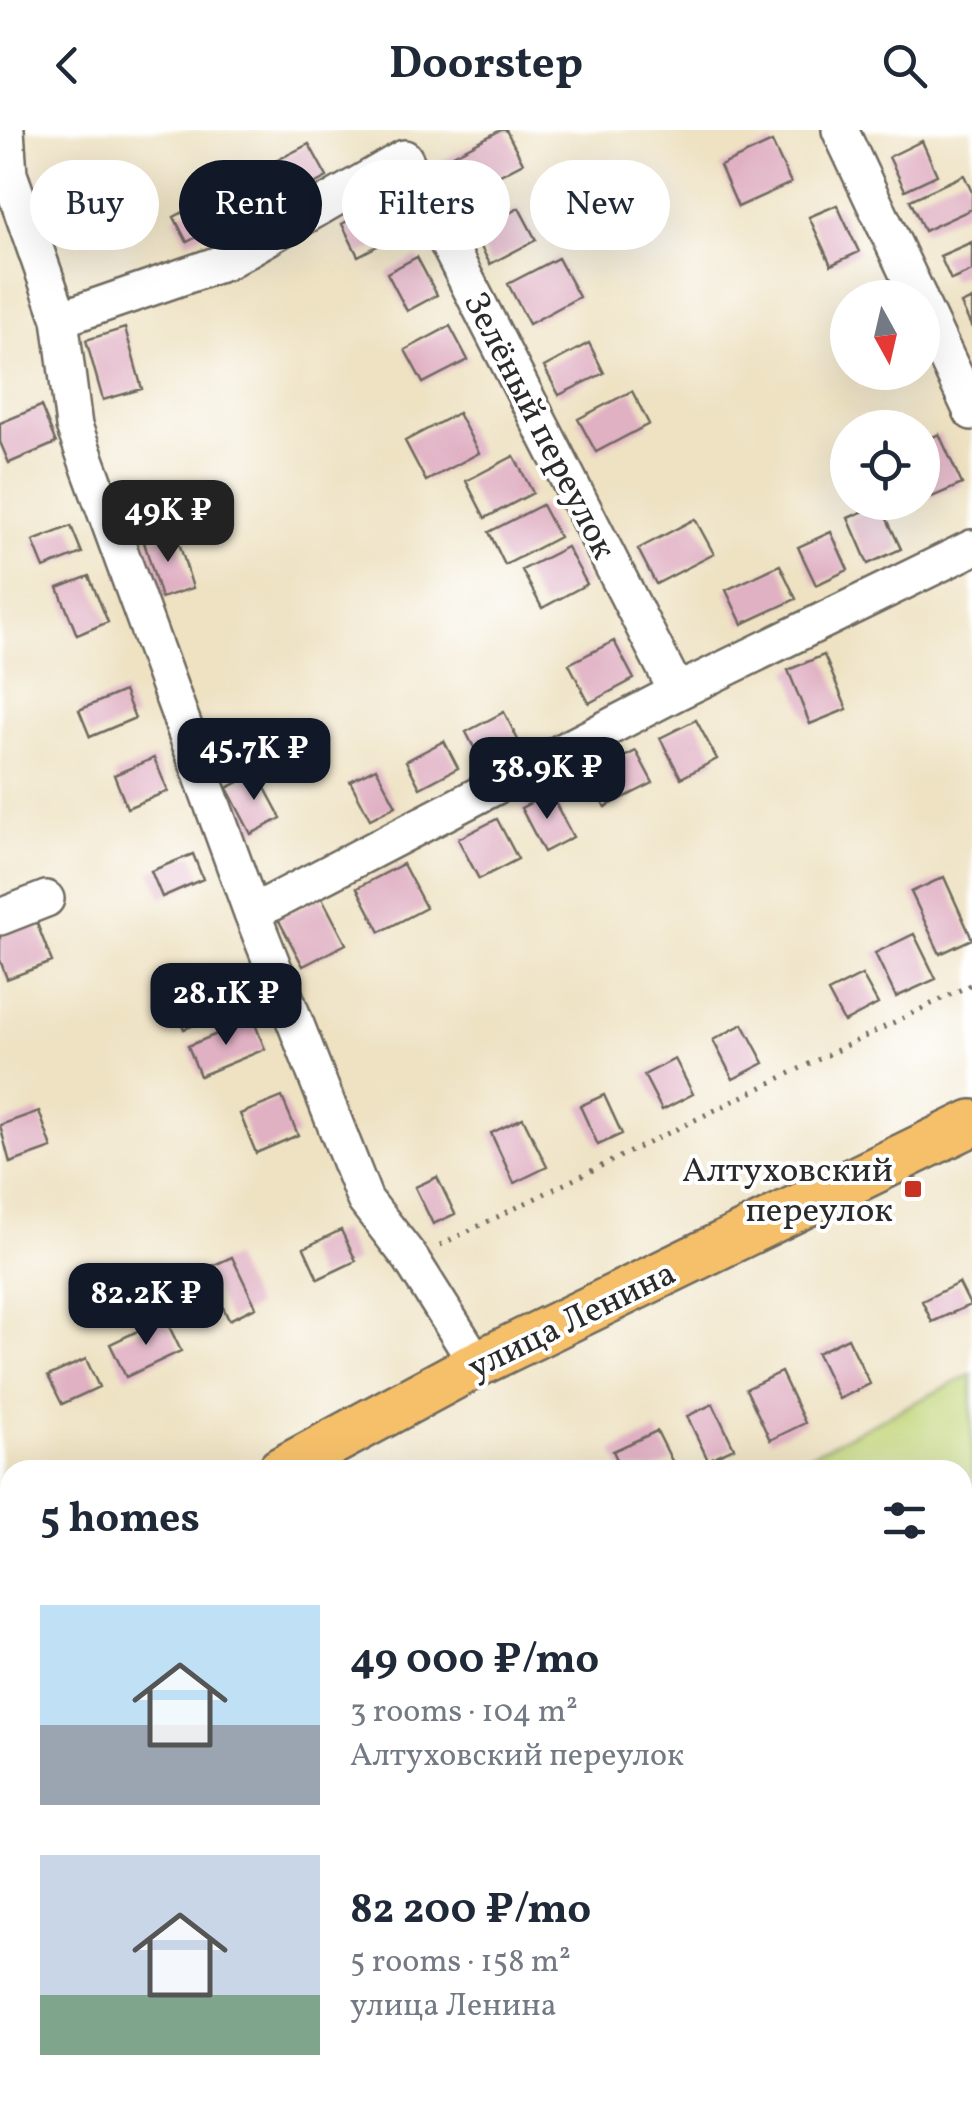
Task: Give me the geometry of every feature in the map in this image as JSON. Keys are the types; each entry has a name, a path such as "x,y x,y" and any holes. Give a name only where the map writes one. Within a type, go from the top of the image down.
{"main road":[{"name":"улица Ленина","path":"299,1460 477,1364 972,1123"}],"street":[{"path":"6,130 10,174 60,319 74,426 252,912 364,1200 411,1259 477,1364"},
{"path":"840,130 910,280"},
{"name":"Зелёный переулок","path":"60,319 225,262 404,158 677,692"},
{"path":"940,344 972,412"},
{"path":"252,912 677,692 972,548"},
{"path":"0,917 46,898"}],"path":[{"path":"411,1259 972,984"}],"green space":[{"path":"972,1374 972,1460 800,1460"}],"building":[{"path":"506,130 523,163 510,170 510,160 444,160"},
{"path":"922,141 937,175 905,190 889,157"},
{"path":"772,142 791,183 738,207 720,166"},
{"path":"309,144 318,160 278,160"},
{"path":"964,175 972,192 972,209 924,231 910,200"},
{"path":"837,205 859,252 831,265 809,217"},
{"path":"519,208 530,229 530,243 490,264 483,250 510,250 510,213"},
{"path":"972,242 972,271 951,280 940,256"},
{"path":"417,257 437,295 407,311 387,273"},
{"path":"558,258 579,297 529,324 508,284"},
{"path":"972,299 972,328 961,304"},
{"path":"450,326 468,360 423,383 405,350"},
{"path":"125,328 142,389 103,400 86,340"},
{"path":"589,343 604,373 559,395 544,367"},
{"path":"632,391 649,424 596,452 578,419"},
{"path":"41,406 56,443 9,463 0,442 0,423"},
{"path":"458,413 479,453 426,481 405,441"},
{"path":"940,436 962,484 940,494"},
{"path":"514,456 533,493 485,518 466,481"},
{"path":"542,505 559,537 505,565 489,532"},
{"path":"695,519 714,554 656,584 638,549"},
{"path":"849,520 887,520 901,549 868,564"},
{"path":"71,526 82,553 44,568 33,541"},
{"path":"831,532 848,570 816,585 798,547"},
{"path":"176,533 193,588 161,598 144,542"},
{"path":"567,547 587,584 542,608 522,570"},
{"path":"780,565 796,599 742,624 726,590"},
{"path":"89,576 108,622 77,635 58,588"},
{"path":"614,641 634,679 589,703 569,664"},
{"path":"824,655 847,709 810,724 788,670"},
{"path":"124,691 135,718 90,737 79,710"},
{"path":"504,712 518,740 480,759 466,732"},
{"path":"696,720 717,759 681,778 660,738"},
{"path":"444,741 458,768 420,788 406,761"},
{"path":"636,751 653,783 605,807 589,775"},
{"path":"154,758 168,791 127,808 114,775"},
{"path":"376,768 396,806 370,819 350,781"},
{"path":"257,773 281,818 251,834 227,788"},
{"path":"550,793 573,837 544,852 521,808"},
{"path":"497,819 518,859 479,879 458,839"},
{"path":"193,854 203,879 162,897 151,871"},
{"path":"403,864 426,908 380,932 357,888"},
{"path":"944,877 972,939 940,954 911,892"},
{"path":"321,896 346,944 303,966 278,919"},
{"path":"36,921 52,962 7,979 0,960 0,935"},
{"path":"914,934 936,979 896,997 875,953"},
{"path":"862,975 878,1004 844,1022 828,992"},
{"path":"228,976 241,1006 184,1029 172,999"},
{"path":"253,1019 265,1049 200,1076 188,1046"},
{"path":"743,1024 764,1063 733,1079 713,1040"},
{"path":"675,1059 693,1094 662,1110 644,1075"},
{"path":"604,1095 622,1134 598,1145 580,1106"},
{"path":"282,1097 298,1135 256,1153 240,1114"},
{"path":"39,1111 52,1148 10,1163 0,1125"},
{"path":"523,1118 547,1167 514,1183 491,1133"},
{"path":"437,1177 455,1214 433,1224 415,1187"},
{"path":"341,1230 356,1261 318,1279 304,1248"},
{"path":"232,1257 256,1307 229,1320 205,1269"},
{"path":"959,1283 970,1305 932,1322 922,1301"},
{"path":"165,1318 181,1351 126,1377 110,1344"},
{"path":"848,1338 870,1384 839,1399 817,1353"},
{"path":"86,1359 99,1387 62,1404 48,1376"},
{"path":"781,1372 805,1423 770,1440 746,1389"},
{"path":"713,1404 734,1448 708,1460 687,1416"},
{"path":"657,1431 672,1460 617,1460 613,1451"}],"place":[{"name":"Алтуховский переулок","path":"913,1189"}]}
